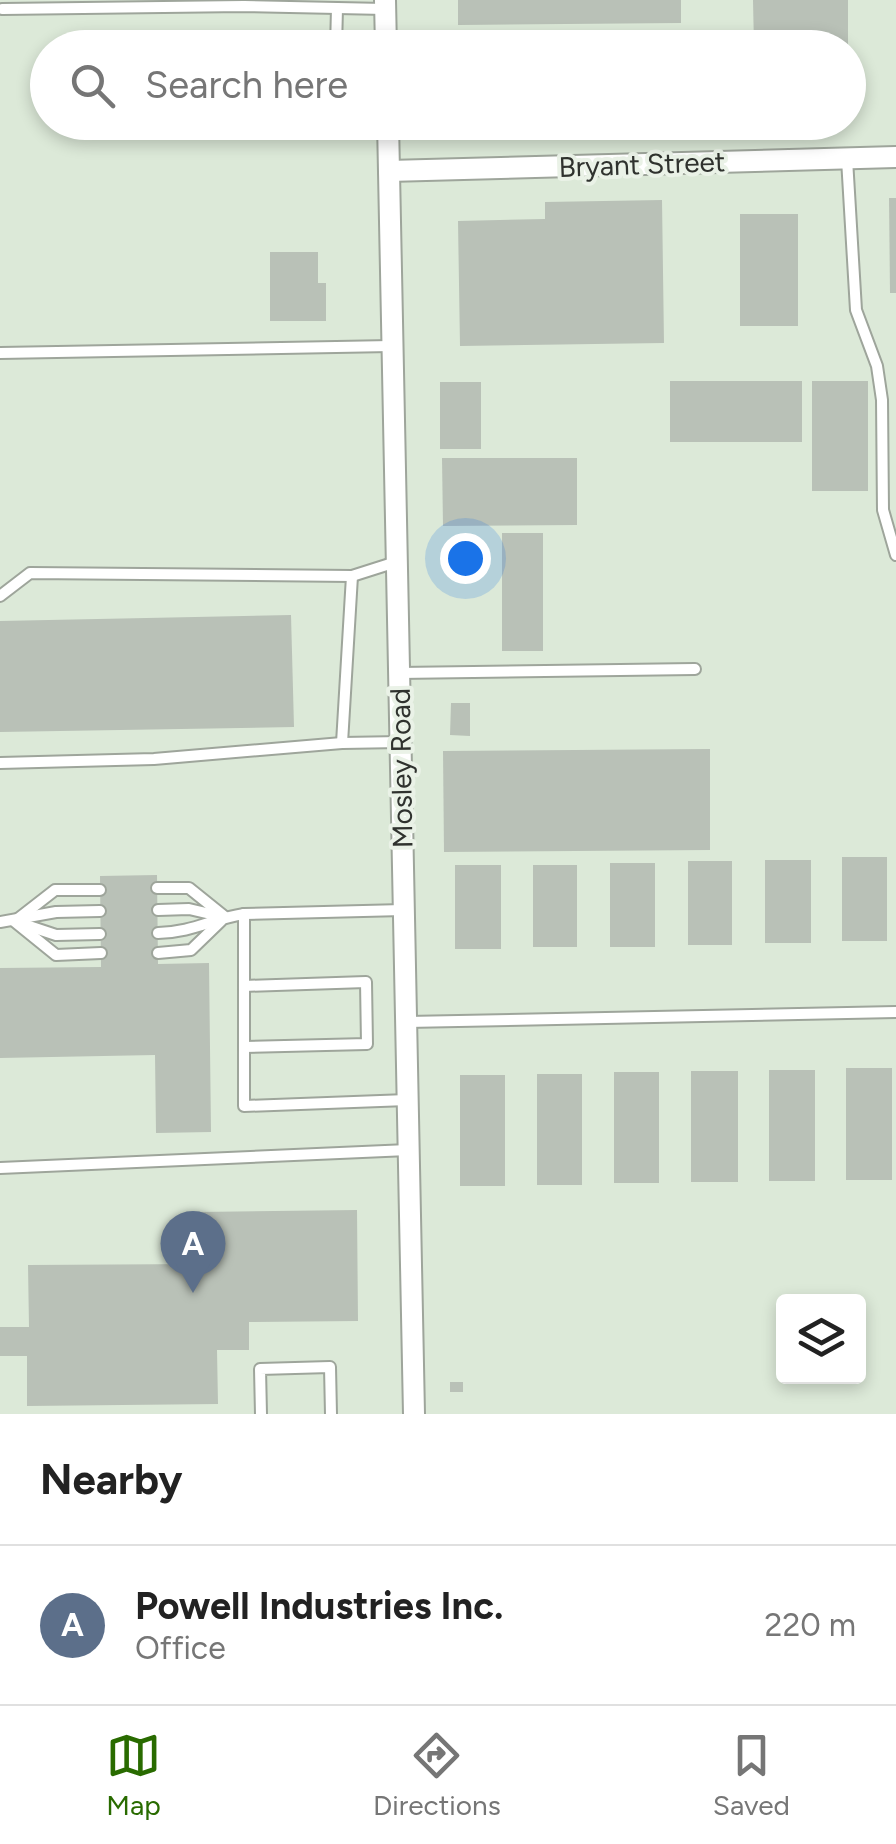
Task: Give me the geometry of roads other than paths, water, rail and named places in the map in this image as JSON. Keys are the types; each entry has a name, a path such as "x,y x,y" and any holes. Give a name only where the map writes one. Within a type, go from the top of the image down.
{"street":[{"path":"385,5 386,30"},
{"name":"Mosley Road","path":"388,140 414,1414"},
{"name":"Bryant Street","path":"389,171 896,157"}],"lane":[{"path":"330,5 333,30"},
{"path":"2,9 385,5"},
{"path":"847,159 856,310 877,366 882,400 883,510 896,556"},
{"path":"0,353 392,346"},
{"path":"0,596 30,573 352,576 397,562"},
{"path":"342,743 352,576"},
{"path":"399,672 695,669"},
{"path":"0,763 154,760 342,743 401,742"},
{"path":"157,888 189,888 225,917"},
{"path":"14,921 54,890 100,890"},
{"path":"158,910 189,909 225,917"},
{"path":"158,932 188,932 244,914 404,910"},
{"path":"0,922 56,912 100,911"},
{"path":"244,914 244,1106 408,1100"},
{"path":"158,953 192,950 225,917"},
{"path":"14,921 56,934 100,934"},
{"path":"14,921 56,955 101,954"},
{"path":"244,986 366,982 367,1044 244,1048"},
{"path":"406,1022 896,1012"},
{"path":"0,1168 409,1150"},
{"path":"261,1414 260,1369 330,1367 332,1414"}],"place":[{"name":"Powell Industries Inc.","path":"193,1293"}]}
